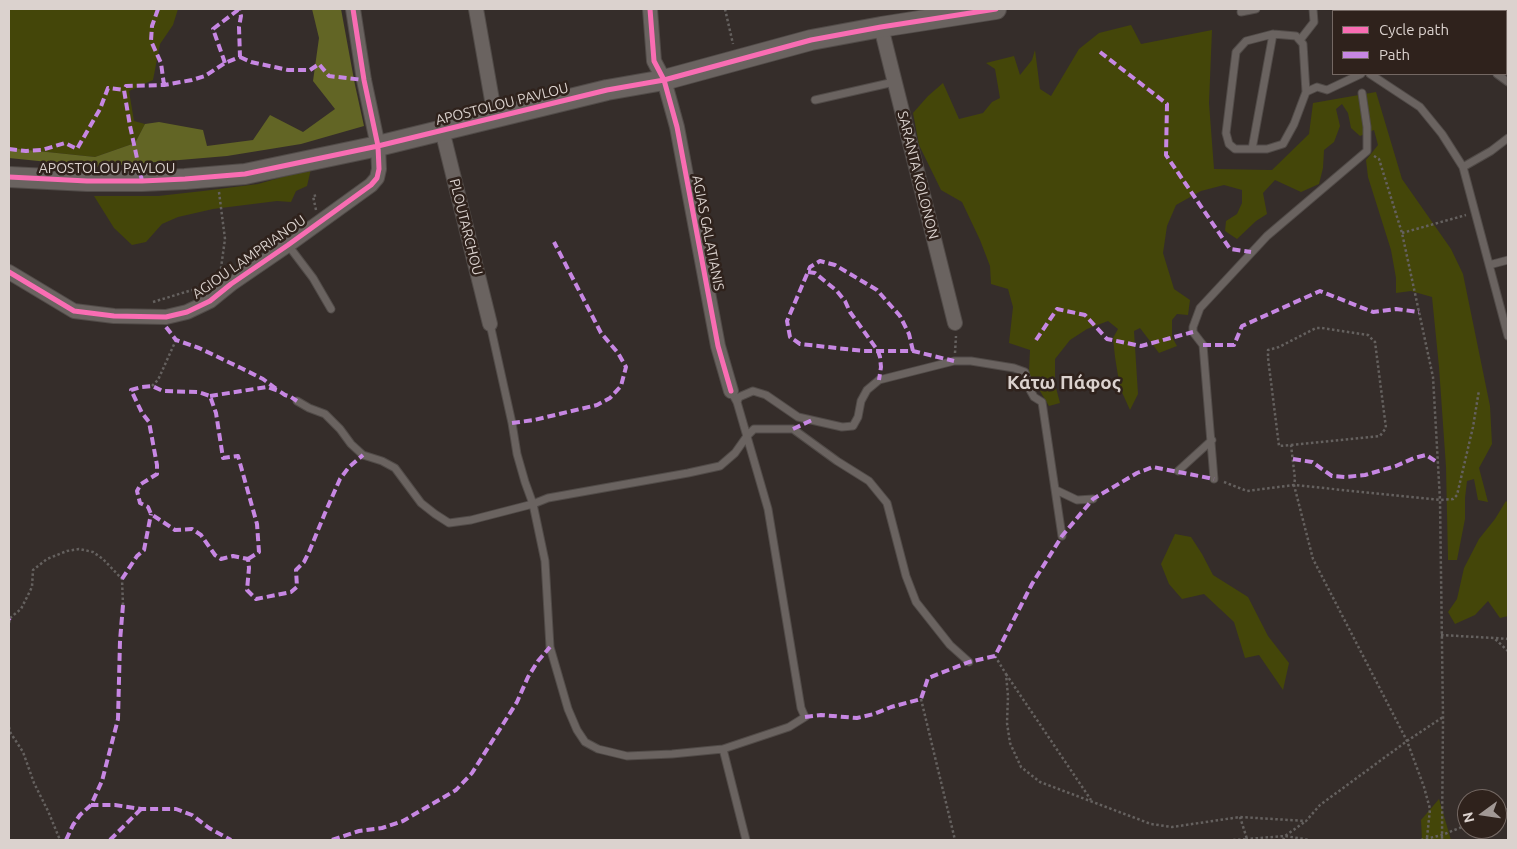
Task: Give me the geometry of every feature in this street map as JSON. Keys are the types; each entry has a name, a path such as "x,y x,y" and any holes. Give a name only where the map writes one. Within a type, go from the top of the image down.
{"main road":[{"name":"APOSTOLOU PAVLOU","path":"9,177 87,181 142,181 245,174 378,146 607,90 664,80 811,40 881,27 904,16 996,9"}],"street":[{"name":"AGIOU LAMPRIANOU","path":"9,272 74,311 114,316 166,318 187,312 210,301 231,284 371,185 377,178 379,169 378,146 352,9"},
{"path":"476,9 495,118"},
{"name":"AGIAS GALATIANIS","path":"650,9 654,60 664,80 677,127 718,346 734,397"},
{"name":"SARANTA KOLONON","path":"881,27 955,323"},
{"name":"PLOUTARCHOU","path":"442,130 490,324"}],"lane":[{"path":"1241,12 1256,9"},
{"path":"1300,40 1314,22 1313,9"},
{"path":"1252,149 1273,34"},
{"path":"1273,34 1296,36 1300,40 1303,44 1306,92 1294,124 1283,144 1267,149 1235,149 1229,144 1226,133 1236,52 1246,41 1273,34"},
{"path":"1306,92 1317,87 1328,90 1359,75"},
{"path":"1372,75 1420,107 1442,134 1463,167 1508,336"},
{"path":"815,100 894,82"},
{"path":"1214,479 1203,345 1193,332 1200,308 1266,236 1367,151 1367,127 1362,93"},
{"path":"1463,167 1492,151 1508,138"},
{"path":"288,245 312,278 331,309"},
{"path":"1489,265 1508,260"},
{"path":"490,324 517,454 533,504 545,561 550,646 568,710 577,730 585,742 598,749 626,756 723,749 789,727 805,717 801,708 768,509 734,397 753,392 766,395 798,417 842,427 853,426 858,417 860,401 867,390 879,380 954,362 971,361 1014,368 1026,372 1029,388 1034,397 1042,402 1062,536"},
{"path":"297,401 325,414 363,455 382,461 395,468 421,503 449,523 471,520 533,504 548,498 720,466 735,453 746,436 754,429 793,429 837,461 870,481 887,503 906,576 916,602 950,645 969,662"},
{"path":"1178,472 1212,440"},
{"path":"1056,490 1077,500 1093,499"},
{"path":"723,749 746,840"}],"path":[{"path":"724,9 736,60"},
{"path":"1367,151 1379,159 1402,233 1433,377 1440,500 1443,718 1442,840"},
{"path":"217,176 225,239 220,275"},
{"path":"316,210 313,196 318,195"},
{"path":"1402,233 1475,212"},
{"path":"148,304 205,286"},
{"path":"954,362 955,323"},
{"path":"1316,328 1368,334 1375,342 1386,428 1380,436 1291,445 1279,446 1268,350 1279,347 1316,328"},
{"path":"152,386 158,380 176,340"},
{"path":"1214,479 1231,484 1247,492 1294,485 1440,500 1453,499 1457,495 1473,427 1479,390"},
{"path":"1291,445 1295,478 1294,485 1313,559 1407,741 1430,809 1427,838"},
{"path":"9,623 10,618 21,609 32,587 33,570 47,559 66,551 79,549 93,552 103,559 122,579 123,605"},
{"path":"1441,634 1508,639"},
{"path":"1494,638 1508,651"},
{"path":"994,656 1092,802"},
{"path":"1006,674 1008,696 1007,723 1010,743 1021,767 1040,782 1151,824 1172,827 1240,817 1306,821"},
{"path":"921,699 955,840"},
{"path":"1283,840 1285,836 1306,821 1320,804 1407,741 1443,718"},
{"path":"9,727 10,732 24,752 34,783 60,840"},
{"path":"1240,817 1247,839"},
{"path":"1421,840 1457,829"},
{"path":"1233,840 1285,836 1310,840"}],"shaded area":[{"path":"9,9 178,9 173,25 160,44 153,80 129,91 134,121 145,124 135,143 95,157 9,148"},
{"path":"312,9 341,9 364,126 301,144 227,156 97,167 9,158 9,148 95,157 135,143 145,124 159,122 203,130 207,146 253,140 270,115 303,132 335,109 313,81 319,38"},
{"path":"1131,25 1141,44 1212,30 1209,103 1214,169 1272,170 1309,134 1313,103 1376,92 1402,179 1451,249 1463,274 1490,406 1492,444 1479,468 1488,502 1478,500 1474,479 1467,481 1465,519 1457,560 1448,560 1446,467 1432,297 1411,291 1396,293 1396,278 1391,250 1368,177 1366,160 1378,145 1374,130 1360,136 1351,128 1348,113 1342,104 1336,109 1340,126 1334,142 1324,150 1323,168 1319,184 1301,192 1275,180 1263,193 1267,214 1256,221 1237,239 1225,231 1226,221 1237,214 1242,203 1242,190 1224,185 1201,191 1176,205 1167,226 1163,253 1174,289 1190,300 1188,315 1177,314 1172,320 1172,337 1177,346 1159,353 1140,328 1134,331 1138,394 1130,410 1120,388 1115,357 1113,338 1118,329 1108,321 1087,329 1070,340 1055,359 1055,384 1060,403 1049,406 1040,391 1030,384 1030,350 1009,343 1013,307 1008,289 991,284 990,266 980,240 962,202 941,190 919,145 913,113 943,83 959,119 983,113 992,102 1000,98 995,69 986,63 1014,56 1020,75 1032,60 1035,50 1040,89 1051,96 1079,49 1099,33"},
{"path":"311,169 307,186 296,191 291,202 277,201 213,209 178,217 162,224 146,242 132,245 114,228 94,196 158,196 203,191 258,184"},
{"path":"1506,501 1508,503 1508,616 1500,618 1488,601 1475,615 1455,624 1448,612 1457,599 1464,568 1479,539"},
{"path":"1175,534 1191,537 1213,575 1248,597 1268,636 1289,663 1283,690 1259,655 1245,658 1234,622 1204,594 1182,599 1169,584 1161,564"},
{"path":"1439,799 1451,840 1422,840 1421,820"}],"marked path":[{"path":"158,9 152,26 151,41 161,63 164,85"},
{"path":"142,181 130,126 124,90 126,86 164,85 192,80 205,76 225,63 240,57 239,27 241,16 239,9"},
{"path":"225,63 213,29 238,10"},
{"path":"1100,52 1167,104 1166,155 1230,249 1251,252"},
{"path":"240,57 251,62 288,70 310,70 319,64 329,76 364,80"},
{"path":"9,149 42,150 65,143 77,149 100,109 108,88 124,90"},
{"path":"512,423 534,420 597,405 610,398 621,386 626,367 618,353 601,333 554,242"},
{"path":"913,351 909,334 900,316 877,290 835,265 820,261 810,267 787,321 790,337 800,344 864,351 913,351 954,361"},
{"path":"808,272 815,273 837,291 878,351 881,367 879,380"},
{"path":"1203,345 1234,345 1242,326 1320,291 1373,312 1396,309 1419,312"},
{"path":"1036,340 1057,309 1085,315 1107,339 1141,346 1193,332"},
{"path":"166,327 176,340 199,348 241,368 263,379 279,391"},
{"path":"248,559 259,552 257,524 238,456 223,458 216,413 210,396 198,392 163,391 152,386 131,390 142,413 149,422 157,465 157,474 141,484 137,491 140,503 148,507 151,514 175,530 192,529 201,535 215,555 221,559 233,556 248,559 247,590 256,599 291,592 297,587 296,570 304,562 309,552 340,479 349,467 363,455"},
{"path":"210,396 267,387 297,401"},
{"path":"793,429 812,420"},
{"path":"1293,459 1312,462 1332,476 1345,477 1365,475 1426,455 1437,462"},
{"path":"805,717 821,715 857,718 921,699 928,678 969,662 995,656 1032,584 1062,536 1093,499 1137,473 1153,467 1214,479"},
{"path":"122,579 137,556 144,550 151,514"},
{"path":"123,605 118,719 102,781 91,805 115,805 141,809 176,809 192,815 209,828 231,840"},
{"path":"332,840 359,831 382,828 403,821 456,790 472,773 517,702 528,677 550,647"},
{"path":"66,840 80,815 91,805"},
{"path":"110,840 141,809"}],"cycle path":[{"path":"9,272 74,311 114,316 166,317 187,312 210,301 231,284 371,185 377,178 379,169 378,146 364,80 353,9"},
{"path":"650,9 654,61 664,80 677,127 718,346 731,391"},
{"path":"9,177 87,181 142,181 245,174 378,146 607,90 664,80 811,40 996,9"}],"district":[{"name":"Κάτω Πάφος","path":"1064,383"}]}
